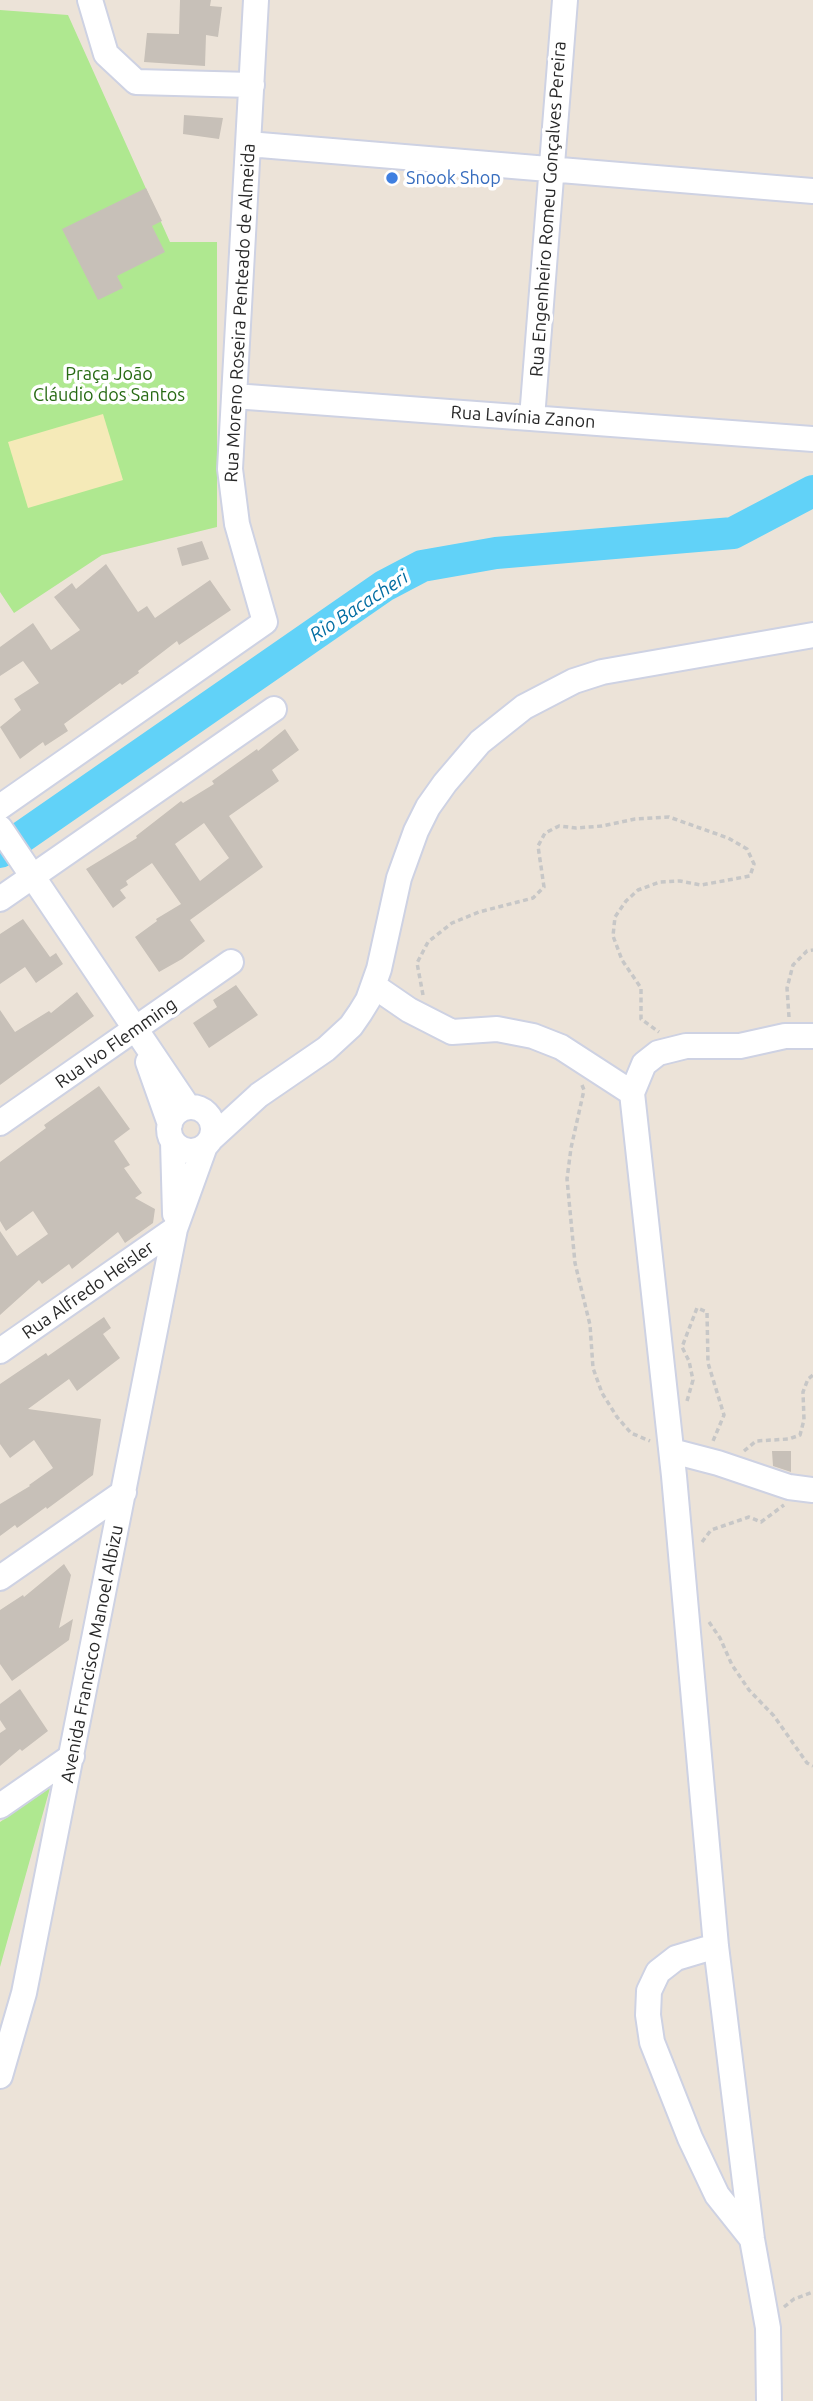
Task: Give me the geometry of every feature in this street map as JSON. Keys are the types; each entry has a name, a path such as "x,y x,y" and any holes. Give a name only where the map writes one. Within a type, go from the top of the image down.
{"street":[{"path":"90,0 106,54 136,82 252,85"},
{"name":"Rua Moreno Roseira Penteado de Almeida","path":"0,807 265,622 243,551 232,496 230,469 256,0"},
{"name":"Rua Engenheiro Romeu Gonçalves Pereira","path":"532,418 565,0"},
{"path":"248,144 813,191"},
{"name":"Rua Lavínia Zanon","path":"233,396 813,439"},
{"path":"259,1095 176,1112 171,1133 185,1150 199,1150 259,1095 339,1038 360,1013 374,986 399,878 416,831 428,807 462,761 502,724 524,707 550,693 602,672 813,635"},
{"path":"0,900 28,870 274,709"},
{"name":"Avenida Francisco Manoel Albizu","path":"0,828 136,1029 195,1108"},
{"name":"Rua Ivo Flemming","path":"0,1123 231,962"},
{"path":"374,986 409,1010 452,1032 497,1029 533,1036 561,1047 632,1093"},
{"name":"Avenida Francisco Manoel Albizu","path":"136,1029 171,1133 175,1229"},
{"path":"769,2401 768,2328 752,2239 716,1947 672,1451 632,1093 644,1064 658,1053 686,1046 740,1046 785,1036 813,1036"},
{"path":"195,1108 211,1118 214,1131 209,1142"},
{"name":"Avenida Francisco Manoel Albizu","path":"0,2076 24,1993 175,1229 209,1142"},
{"name":"Rua Alfredo Heisler","path":"0,1351 175,1229"},
{"path":"672,1451 807,1490"},
{"path":"0,1578 124,1492"},
{"path":"0,1806 72,1756"},
{"path":"716,1947 676,1958 659,1972 649,1992 648,2015 652,2042 690,2138 717,2195 752,2239"}],"path":[{"path":"440,1027 420,989 417,963 428,942 452,923 479,912 533,898 544,887 538,846 545,833 559,826 602,826 635,819 669,817 703,828 747,849 754,864 750,876 701,885 680,881 660,882 638,890 615,917 613,936 622,960 641,988 641,1019 661,1034 686,1046"},
{"path":"785,1036 789,1014 787,988 793,965 807,951 813,950"},
{"path":"702,1552 702,1541 711,1530 749,1517 761,1522 807,1490"},
{"path":"703,1613 749,1690 774,1716 807,1763 813,1766"},
{"path":"768,2328 780,2311 794,2299 813,2292"}],"green space":[{"name":"Praça João Cláudio dos Santos","path":"0,10 68,15 170,242 217,242 217,527 102,555 14,613 0,592"},
{"path":"50,1788 0,1967 0,1822"}],"sand":[{"path":"103,414 123,480 28,508 8,442"}],"building":[{"path":"180,0 211,0 210,6 222,7 218,37 206,35 205,66 144,62 147,33 179,34"},
{"path":"184,115 223,118 219,139 183,134"},
{"path":"146,188 162,221 152,226 165,252 117,276 123,288 98,300 62,229"},
{"path":"202,541 209,559 182,566 177,548"},
{"path":"106,564 138,612 147,606 155,618 210,580 231,610 179,645 177,641 138,671 139,673 122,685 120,683 64,724 68,731 45,746 43,742 20,759 0,727 21,710 14,699 39,683 23,661 0,676 0,647 33,623 51,650 80,630 54,597 72,583 76,589"},
{"path":"285,729 299,750 272,770 279,781 229,816 263,867 190,920 205,941 159,972 135,937 157,921 156,919 181,904 152,863 126,881 128,885 120,890 126,898 113,908 86,869 137,838 136,836 181,801 183,803 214,784 212,781 257,749 258,751","holes":["204,823 229,858 200,881 175,844"]},
{"path":"23,919 50,957 56,953 63,964 36,983 25,967 0,984 0,934"},
{"path":"236,985 258,1015 209,1048 193,1023 217,1007 213,1000"},
{"path":"77,992 94,1016 0,1085 0,1010 15,1032 49,1011 51,1013"},
{"path":"99,1086 130,1129 114,1141 130,1165 124,1168 142,1193 135,1198 155,1209 153,1223 125,1243 118,1232 72,1269 69,1264 42,1284 39,1280 0,1315 0,1231 17,1256 48,1234 33,1211 6,1231 0,1221 0,1162 46,1128 44,1125"},
{"path":"104,1317 111,1328 103,1334 120,1358 77,1391 69,1379 28,1409 101,1419 93,1475 47,1509 46,1507 17,1528 15,1525 0,1536 0,1504 53,1468 34,1440 10,1458 0,1444 0,1384 46,1353 48,1356"},
{"path":"772,1451 791,1451 791,1472 773,1466"},
{"path":"64,1564 71,1575 59,1628 73,1619 69,1640 12,1681 0,1664 0,1610 23,1595 24,1597"},
{"path":"20,1689 48,1731 0,1766 0,1733 6,1729 0,1720 0,1704"}],"waterway":[{"name":"Rio Bacacheri","path":"0,852 384,586 422,566 496,553 733,533 813,491"}],"place":[{"name":"Snook Shop","path":"392,178"}]}
